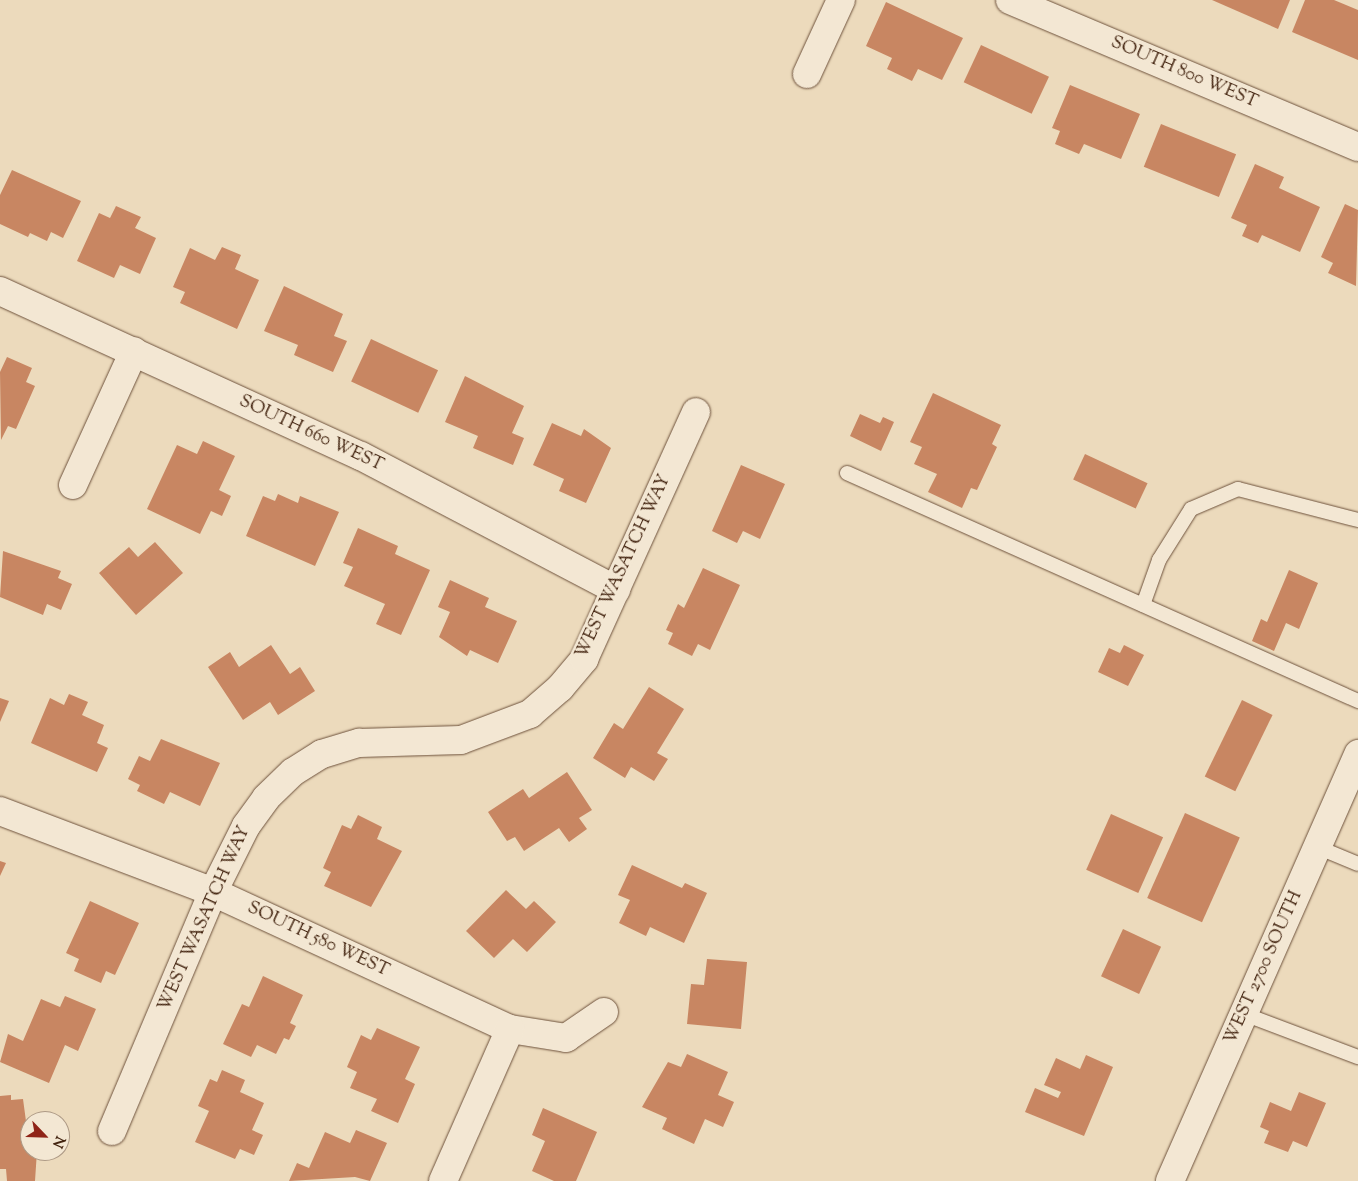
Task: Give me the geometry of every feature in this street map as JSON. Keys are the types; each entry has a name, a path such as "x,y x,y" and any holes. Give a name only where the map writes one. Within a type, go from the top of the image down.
{"street":[{"path":"808,74 841,0"},
{"name":"SOUTH 800 WEST","path":"1010,0 1059,9 1358,147"},
{"name":"SOUTH 660 WEST","path":"0,291 361,456 616,590"},
{"path":"73,485 134,351"},
{"name":"WEST WASATCH WAY","path":"112,1131 213,892 246,826 266,798 293,772 322,754 359,743 461,740 530,714 584,659 696,412"},
{"name":"WEST 2700 SOUTH","path":"1170,1181 1358,754"},
{"name":"SOUTH 580 WEST","path":"0,812 213,892 510,1029 566,1038 604,1012"},
{"path":"443,1181 510,1029"}],"lane":[{"path":"847,473 1358,701"},
{"path":"1143,605 1159,560 1191,510 1238,489 1358,520"},
{"path":"1317,847 1358,864"},
{"path":"1244,1014 1358,1057"}],"building":[{"path":"1212,0 1290,0 1278,29"},
{"path":"1305,0 1334,0 1358,10 1358,60 1292,32"},
{"path":"886,2 963,38 942,80 918,69 912,81 887,69 892,58 866,46"},
{"path":"981,45 1049,77 1032,114 964,82"},
{"path":"1070,85 1140,114 1121,159 1084,144 1079,154 1055,144 1060,131 1052,128"},
{"path":"1161,124 1236,154 1219,197 1144,167"},
{"path":"1255,164 1284,177 1279,188 1320,207 1300,252 1262,235 1258,243 1242,236 1247,225 1231,218"},
{"path":"12,170 81,201 63,238 51,232 47,241 30,233 28,237 0,224 0,195"},
{"path":"1345,204 1358,210 1356,286 1328,273 1333,263 1321,257"},
{"path":"116,206 141,217 135,228 156,238 140,274 120,265 114,278 77,261 99,213 110,218"},
{"path":"222,247 241,255 235,269 259,280 237,329 180,303 185,292 173,287 190,248 215,260"},
{"path":"284,286 343,314 334,336 347,341 333,372 294,355 298,345 264,331"},
{"path":"371,339 438,370 418,413 351,382"},
{"path":"7,357 32,368 26,382 35,386 16,429 8,426 1,440 0,372"},
{"path":"465,376 524,406 512,433 524,438 513,465 473,448 478,436 445,422"},
{"path":"933,393 1001,425 992,444 997,447 977,490 971,488 962,508 928,492 937,474 914,464 922,447 910,442"},
{"path":"860,414 880,423 883,417 894,422 881,451 850,436"},
{"path":"552,423 581,436 584,429 611,448 586,503 559,491 564,479 533,465"},
{"path":"203,441 235,456 219,490 231,496 222,516 211,511 200,534 147,509 177,445 197,454"},
{"path":"1085,454 1148,483 1136,509 1073,479"},
{"path":"741,465 785,484 760,539 743,531 737,543 712,531"},
{"path":"278,494 298,503 300,496 339,512 315,566 246,536 263,496 275,501"},
{"path":"358,528 398,546 395,554 430,570 401,635 376,624 385,604 344,586 353,567 343,563"},
{"path":"155,542 183,573 136,615 99,573 129,547 138,557"},
{"path":"3,551 61,571 58,578 72,584 61,610 47,604 43,615 0,597"},
{"path":"703,568 740,585 710,650 698,644 692,656 668,644 673,633 666,630 678,604 684,608"},
{"path":"1289,570 1318,583 1299,629 1286,623 1274,651 1252,641 1261,619 1267,622"},
{"path":"450,580 489,598 485,607 517,621 498,663 470,650 467,656 439,637 450,612 438,607"},
{"path":"271,645 290,674 300,667 315,691 278,715 270,702 243,720 208,667 230,652 239,667"},
{"path":"1124,645 1144,655 1128,686 1098,672 1109,648 1120,653"},
{"path":"649,687 684,709 657,753 668,759 654,781 631,767 625,778 593,758 614,723 623,729"},
{"path":"69,694 88,702 82,715 104,725 97,743 108,748 97,772 31,743 50,698 64,705"},
{"path":"0,698 9,701 0,722"},
{"path":"1242,700 1273,715 1235,791 1205,776"},
{"path":"161,739 220,763 200,806 170,792 164,804 137,791 140,785 128,779 139,756 150,761"},
{"path":"567,772 592,810 579,818 587,829 569,842 559,828 524,851 515,837 507,841 488,812 523,789 529,798"},
{"path":"1185,813 1240,837 1202,922 1147,898"},
{"path":"1111,814 1163,837 1138,893 1086,870"},
{"path":"358,815 382,827 377,839 402,851 371,907 324,886 331,872 323,868 342,825 351,829"},
{"path":"0,861 6,863 0,876"},
{"path":"632,865 682,888 685,883 707,893 684,943 650,927 646,936 619,923 630,900 618,895"},
{"path":"506,890 526,909 534,901 556,922 527,952 513,939 494,958 466,931"},
{"path":"90,901 139,923 115,975 106,971 101,983 74,971 79,959 66,953"},
{"path":"1123,929 1161,947 1139,994 1101,976"},
{"path":"707,959 747,962 741,1029 687,1024 691,984 704,985"},
{"path":"263,976 303,995 290,1023 296,1026 289,1040 284,1038 276,1054 257,1045 251,1057 223,1044 242,1004 249,1007"},
{"path":"65,996 96,1009 78,1051 65,1045 49,1083 0,1062 8,1034 23,1041 41,999 60,1007"},
{"path":"377,1028 420,1047 405,1079 415,1084 398,1123 371,1111 377,1099 350,1088 357,1072 347,1067 361,1035 371,1040"},
{"path":"687,1054 728,1072 718,1095 734,1102 723,1127 705,1119 694,1144 662,1129 667,1118 642,1107 668,1062 681,1067"},
{"path":"1086,1055 1113,1067 1084,1136 1025,1112 1035,1088 1058,1098 1061,1092 1044,1085 1056,1058 1080,1069"},
{"path":"222,1070 245,1080 240,1092 264,1103 252,1130 263,1135 254,1155 240,1149 235,1159 195,1142 209,1111 198,1106 210,1079 217,1082"},
{"path":"1299,1092 1326,1103 1307,1147 1293,1141 1288,1152 1264,1143 1269,1131 1260,1127 1270,1102 1291,1111"},
{"path":"11,1095 11,1100 23,1099 25,1111 20,1111 20,1161 36,1161 35,1181 7,1181 6,1169 0,1169 0,1096"},
{"path":"543,1108 597,1132 576,1181 554,1181 532,1171 545,1141 532,1135"},
{"path":"356,1130 387,1143 370,1181 355,1177 289,1181 297,1163 309,1168 325,1132 350,1143"}]}
